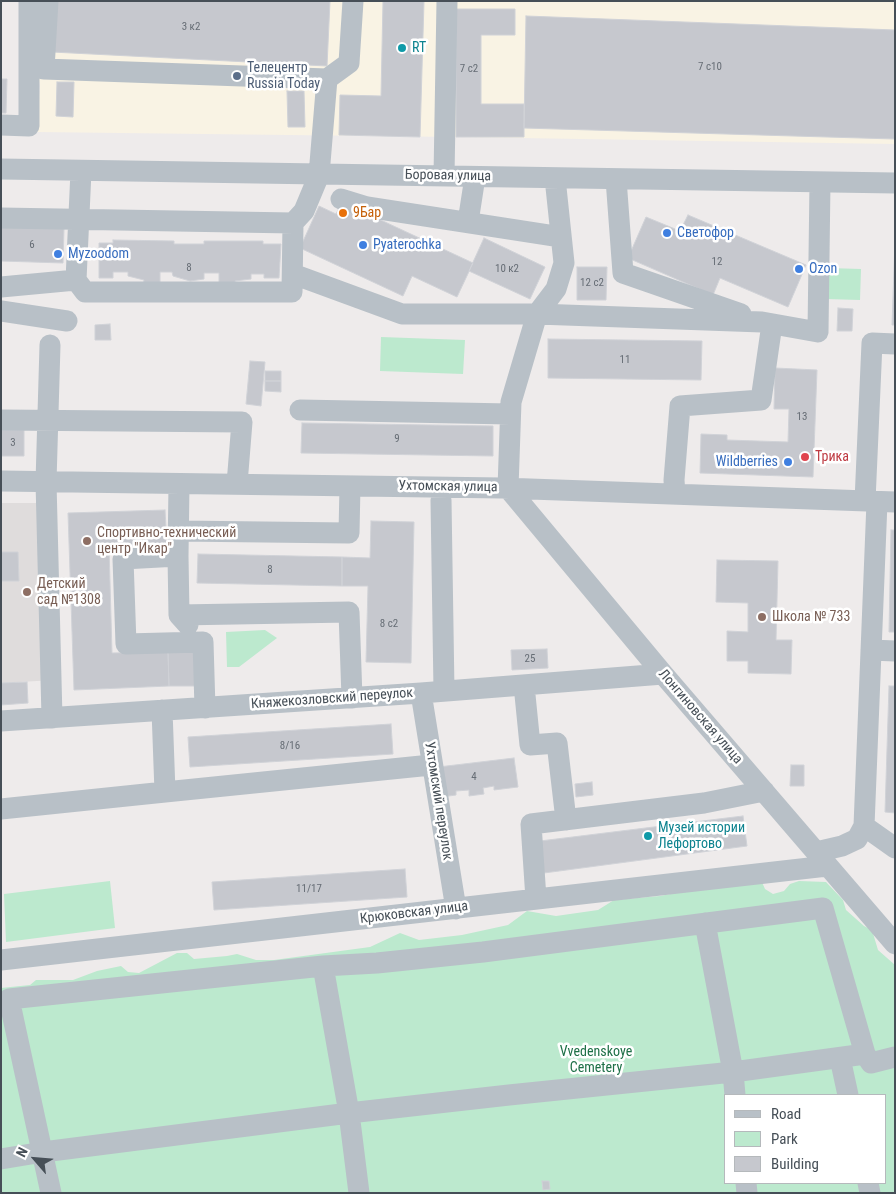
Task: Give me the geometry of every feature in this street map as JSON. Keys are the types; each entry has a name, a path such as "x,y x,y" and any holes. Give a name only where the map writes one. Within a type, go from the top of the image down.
{"street":[{"path":"1,125 29,126 29,1"},
{"path":"48,1 44,69 327,79 349,63 353,1"},
{"path":"444,176 448,1"},
{"path":"82,171 76,280 86,292 292,292 293,223 304,211 319,174 327,79"},
{"name":"Боровая улица","path":"1,169 895,183"},
{"path":"468,222 475,177"},
{"path":"508,488 511,402 536,314 556,289 564,263 554,178"},
{"path":"616,179 622,273 767,323"},
{"path":"293,274 402,314 536,314 767,323 818,332 820,182"},
{"path":"340,199 367,207 561,237"},
{"path":"1,218 293,223"},
{"path":"1,287 76,280"},
{"path":"1,310 67,321"},
{"path":"675,494 674,480 680,406 761,400 767,323"},
{"path":"895,344 872,343 879,502 864,826 895,848"},
{"path":"50,345 46,482 52,718"},
{"path":"300,410 510,414"},
{"path":"1,420 242,422 237,484"},
{"name":"Ухтомская улица","path":"1,481 508,488 879,502"},
{"path":"179,484 179,615 202,642 205,708"},
{"path":"178,531 350,533 350,486"},
{"name":"Лонгиновская улица","path":"508,488 663,674 895,944"},
{"path":"440,500 444,692"},
{"path":"178,556 123,559 126,644 202,642"},
{"path":"179,615 349,612 352,698"},
{"path":"871,650 895,651"},
{"name":"Княжекозловский переулок","path":"1,721 444,692 663,674"},
{"path":"524,685 530,745 557,743 566,820"},
{"name":"Ухтомский переулок","path":"421,693 431,765 456,909"},
{"path":"162,710 164,792"},
{"path":"1,809 431,765"},
{"path":"536,900 530,824 704,803 764,791"},
{"name":"Крюковская улица","path":"1,960 536,900 822,859 857,839 864,826"},
{"path":"52,1193 9,999 323,966 377,963 483,952 822,908 865,1054 871,1063 895,1057"},
{"path":"706,923 736,1094"},
{"path":"323,966 349,1113 359,1193"},
{"path":"1,1159 349,1113 733,1072 865,1054"},
{"path":"840,1058 848,1094"}],"shaded area":[{"path":"37,1 895,1 895,144 37,132 40,85 35,66"},
{"name":"Детский сад №1308","path":"1,503 52,503 55,680 1,683"}],"green space":[{"path":"828,268 861,269 860,300 826,299"},
{"path":"381,337 465,340 463,374 380,371"},
{"path":"265,630 277,638 239,667 227,667 226,632"},
{"name":"Vvedenskoye Cemetery","path":"761,880 765,889 773,894 784,891 790,884 799,881 826,882 843,900 846,910 864,926 872,930 878,950 895,965 895,1193 1,1193 1,988 30,985 36,980 73,980 97,971 121,966 128,972 139,973 177,953 187,953 194,959 237,954 256,960 274,960 370,947 400,933 419,940 462,935 508,925 527,911 556,916 598,910 614,900 660,896"},
{"path":"110,881 115,928 6,942 4,894"}],"building":[{"path":"54,1 330,1 327,66 52,52"},
{"name":"RT","path":"383,1 424,1 420,137 339,135 340,95 381,96"},
{"path":"456,9 515,9 515,35 481,35 481,104 524,104 524,137 456,137"},
{"path":"526,16 895,30 895,139 524,128"},
{"path":"1,79 7,79 6,113 1,113"},
{"path":"57,82 74,82 73,117 56,116"},
{"path":"287,91 304,91 305,127 288,127"},
{"path":"342,202 473,263 457,297 412,276 403,296 300,248 319,206 336,214"},
{"path":"688,215 806,265 788,307 720,278 713,295 628,258 646,217 680,231"},
{"path":"1,226 64,228 63,263 1,261"},
{"path":"484,238 545,267 530,299 469,271"},
{"path":"113,240 174,241 174,244 204,244 204,241 263,241 263,244 281,244 279,278 264,278 264,274 251,274 251,279 235,281 235,290 219,289 219,273 204,273 204,279 190,281 173,276 172,272 160,272 160,288 143,287 144,280 128,276 128,272 113,272 113,278 99,278 99,243 113,243"},
{"path":"895,242 895,325 892,325"},
{"path":"577,267 607,267 606,300 577,300"},
{"path":"838,308 853,309 852,331 837,331"},
{"path":"110,324 111,340 95,340 95,325"},
{"path":"548,339 702,341 701,380 548,378"},
{"path":"250,361 265,362 261,406 246,404"},
{"path":"775,368 817,370 813,477 700,473 701,434 727,435 727,440 788,442 789,409 774,409"},
{"path":"265,371 281,371 281,381 265,381"},
{"path":"265,381 281,381 281,392 265,391"},
{"path":"302,423 493,426 493,456 301,453"},
{"path":"1,430 24,430 24,456 1,456"},
{"path":"165,510 167,545 109,547 112,653 168,652 169,686 74,690 68,513"},
{"path":"371,521 414,522 411,663 366,662 368,586 342,586 342,557 370,558"},
{"path":"891,530 895,530 895,632 889,632"},
{"path":"1,552 18,552 19,581 1,581"},
{"path":"198,554 342,557 342,586 197,583"},
{"name":"Школа № 733","path":"717,560 778,561 776,640 792,640 791,674 748,673 748,661 727,661 727,631 748,632 748,603 716,602"},
{"path":"547,649 548,668 512,670 511,650"},
{"path":"197,651 198,686 169,686 168,652"},
{"path":"27,682 28,703 1,705 1,683"},
{"path":"889,686 895,686 895,813 885,812"},
{"path":"391,724 393,754 190,767 188,737"},
{"path":"514,758 518,787 494,790 494,786 483,788 484,794 469,796 469,790 456,791 456,795 434,798 430,768"},
{"path":"791,765 804,765 804,786 790,786"},
{"path":"592,782 593,795 576,797 575,784"},
{"path":"743,816 747,846 544,873 540,841"},
{"path":"405,869 407,897 214,910 212,882"},
{"path":"542,1181 549,1181 550,1189 543,1190"}],"place":[{"name":"RT","path":"402,48"},
{"name":"Телецентр Russia Today","path":"237,76"},
{"name":"9Бар","path":"343,213"},
{"name":"Светофор","path":"667,233"},
{"name":"Pyaterochka","path":"363,245"},
{"name":"Myzoodom","path":"58,254"},
{"name":"Ozon","path":"799,269"},
{"name":"Трика","path":"805,457"},
{"name":"Wildberries","path":"788,462"},
{"name":"Спортивно-технический центр \"Икар\"","path":"87,541"},
{"name":"Детский сад №1308","path":"27,592"},
{"name":"Школа № 733","path":"762,617"},
{"name":"Музей истории Лефортово","path":"648,836"}]}
